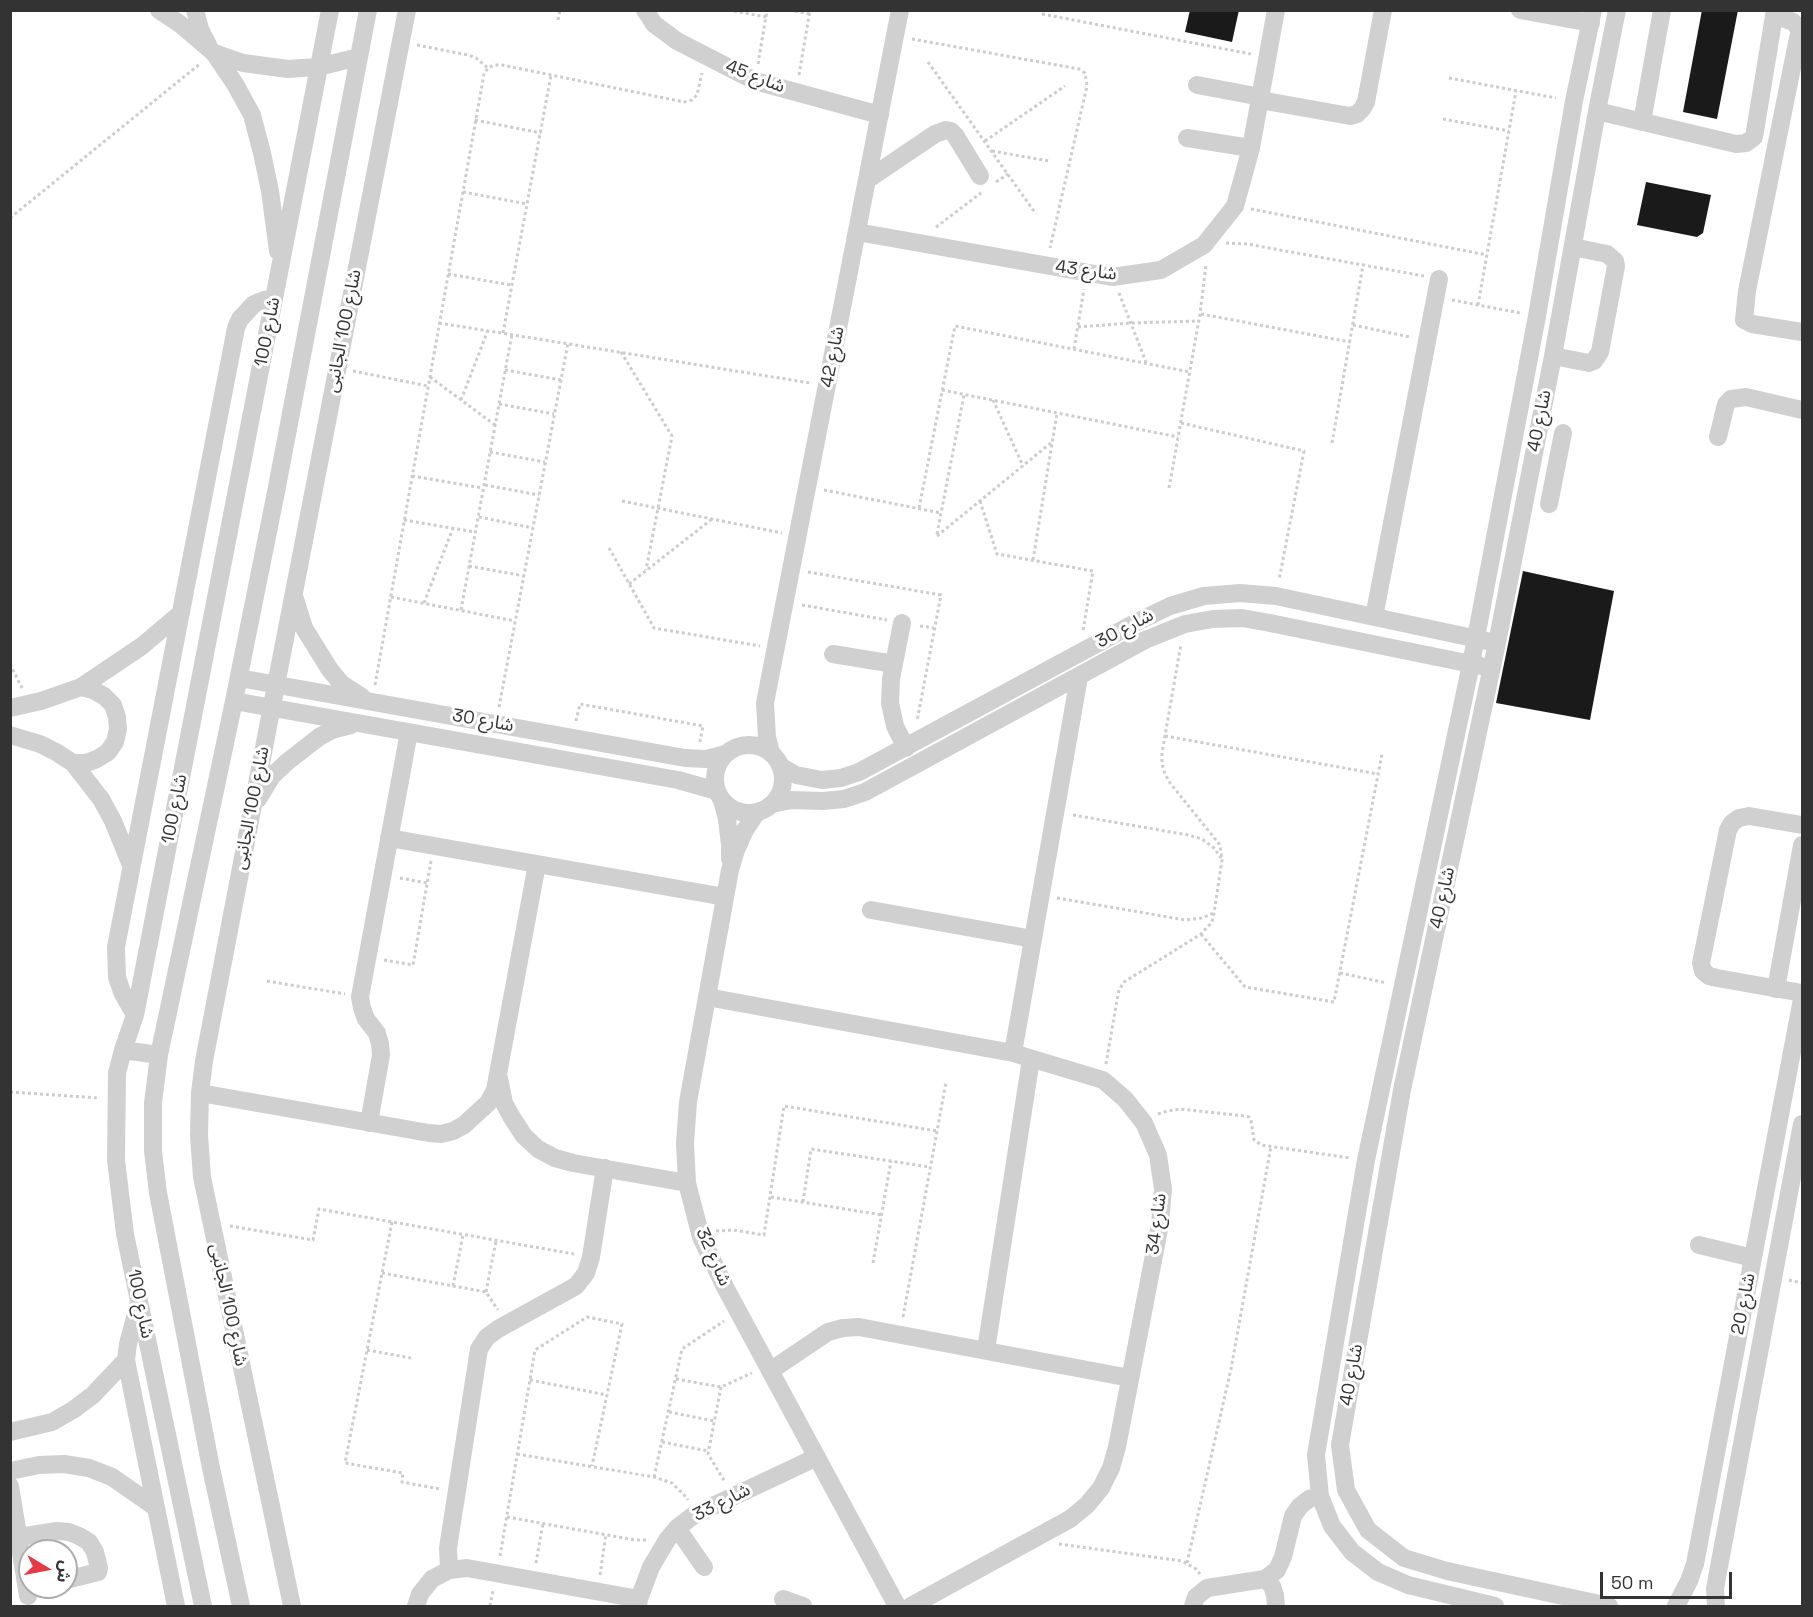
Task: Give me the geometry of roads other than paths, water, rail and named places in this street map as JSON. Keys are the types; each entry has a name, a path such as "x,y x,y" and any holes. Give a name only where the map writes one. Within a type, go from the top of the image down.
{"street":[{"path":"159,10 212,51 243,63 288,69 318,67 358,57"},
{"path":"195,10 200,29 252,115 270,191 280,269"},
{"name":"شارع 100","path":"203,1606 125,1234 116,1160 117,1073 135,1015 330,10"},
{"name":"شارع 100","path":"241,1606 211,1468 158,1193 153,1103 159,1055 281,469 368,10"},
{"name":"شارع 100 الجانبى","path":"292,1606 202,1177 199,1135 200,1093 204,1061 271,708 407,10"},
{"name":"شارع 45","path":"645,10 654,24 677,41 755,81 880,115"},
{"name":"شارع 42","path":"733,750 755,726 765,703 900,10"},
{"name":"شارع 43","path":"857,232 1112,278 1161,270 1204,245 1235,206 1251,148 1276,10"},
{"path":"1197,85 1350,116 1357,114 1366,102 1383,10"},
{"path":"1520,10 1592,17"},
{"name":"شارع 40","path":"1609,1606 1448,1571 1404,1558 1368,1530 1346,1490 1340,1445 1402,1090 1492,669 1617,10"},
{"path":"1642,122 1662,10"},
{"path":"1597,111 1737,144 1746,143 1754,137 1775,13 1798,27 1799,33 1743,320 1752,324 1803,332"},
{"name":"شارع 40","path":"1495,1606 1418,1588 1378,1572 1352,1552 1332,1526 1320,1496 1316,1455 1366,1161 1476,639 1538,316 1574,101 1592,17"},
{"path":"867,180 935,134 946,130 955,135 980,176"},
{"path":"1187,138 1251,148"},
{"path":"1553,356 1589,363 1594,361 1600,352 1616,266 1615,261 1607,254 1573,247"},
{"path":"1374,617 1438,288"},
{"path":"135,1015 117,978 116,947 236,328 240,318 255,304 274,298"},
{"path":"1718,436 1726,404 1731,399 1746,397 1803,410"},
{"path":"1549,504 1563,433"},
{"path":"1531,468 1556,471"},
{"path":"294,592 304,628 330,670 349,689 372,701"},
{"name":"شارع 30","path":"776,760 796,775 805,778 822,780 841,778 858,772 1170,606 1204,596 1240,593 1276,596 1497,643"},
{"path":"10,708 41,701 81,687 135,651 181,613"},
{"name":"شارع 30","path":"765,808 791,800 844,799 865,792 1145,640 1185,624 1213,619 1242,618 1270,622 1492,669"},
{"path":"902,623 891,679 890,703 896,726 906,748"},
{"path":"1426,655 1435,643 1431,629"},
{"path":"833,654 894,664"},
{"path":"986,1350 1034,939 1079,677"},
{"name":"شارع 30","path":"239,678 696,759 716,757 733,750"},
{"path":"73,763 86,763 108,752 115,742 118,729 113,705 104,696 81,687"},
{"name":"شارع 30","path":"234,701 678,780 720,795"},
{"name":"شارع 42","path":"765,703 767,737 776,760"},
{"path":"252,811 272,776 287,762 325,733 346,725 360,724"},
{"path":"369,1123 381,1055 377,1033 366,1019 360,997 409,732"},
{"path":"10,735 40,744 73,763 101,800 120,836 132,867"},
{"path":"757,746 776,760 782,772 782,786 780,793 765,808 750,813 736,810 720,795 716,774 718,766 733,750 757,746"},
{"name":"شارع 32","path":"720,795 730,845 730,870"},
{"name":"شارع 32","path":"765,808 740,840 730,870 688,1102 685,1143 687,1183 701,1237 738,1311 897,1606"},
{"path":"1803,825 1749,816 1739,818 1732,823 1728,830 1701,963 1703,971 1709,976 1803,993"},
{"path":"389,838 725,897"},
{"path":"1776,989 1803,845"},
{"path":"200,1093 429,1133 441,1134 453,1131 478,1114 488,1103 495,1090 537,864"},
{"path":"871,910 1034,939"},
{"name":"شارع 34","path":"707,997 1022,1056 1103,1080 1125,1099 1144,1123 1158,1155 1163,1189 1160,1224 1117,1447 1111,1468 1101,1488 1087,1505 1070,1519 911,1606"},
{"name":"شارع 20","path":"1676,1606 1695,1564 1803,999"},
{"path":"123,1050 159,1055"},
{"path":"499,1076 500,1090 511,1116 524,1136 538,1149 555,1158 687,1183"},
{"name":"شارع 20","path":"1716,1606 1715,1589 1718,1572 1803,1124"},
{"path":"449,1570 448,1548 479,1349 487,1337 576,1286 586,1273 591,1257 605,1168"},
{"path":"1699,1245 1753,1258"},
{"path":"140,1300 126,1360 176,1606"},
{"path":"769,1368 828,1332 859,1327 1130,1378"},
{"path":"10,1432 52,1422 73,1410 93,1395 126,1360"},
{"name":"شارع 33","path":"638,1603 651,1567 672,1534 694,1515 817,1457"},
{"path":"10,1471 39,1465 64,1464 89,1468 112,1477 155,1508"},
{"path":"10,1486 35,1539"},
{"path":"1193,1606 1196,1597 1207,1588 1265,1579 1276,1570 1283,1557 1293,1516 1300,1506 1320,1496"},
{"path":"46,1539 69,1532 88,1542 95,1552 98,1572 78,1577"},
{"path":"672,1534 704,1567"},
{"path":"416,1606 420,1594 432,1579 449,1570 468,1568 598,1591 638,1603"},
{"path":"1265,1579 1272,1586 1276,1606"},
{"path":"783,1599 803,1606"},
{"path":"1683,1606 1694,1606"}]}
